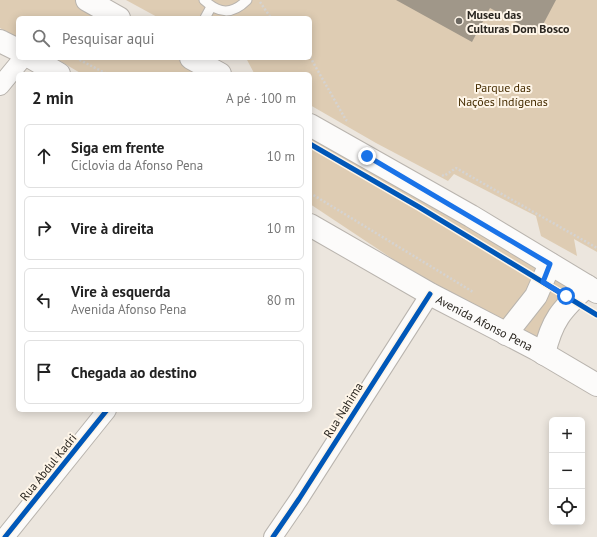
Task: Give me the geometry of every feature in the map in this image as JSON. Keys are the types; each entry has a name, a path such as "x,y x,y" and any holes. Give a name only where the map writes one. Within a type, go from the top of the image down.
{"main road":[{"path":"87,0 115,16"},
{"path":"0,41 16,49"},
{"path":"35,60 56,72"},
{"path":"195,60 216,72"},
{"path":"312,125 471,216 592,289"},
{"name":"Avenida Afonso Pena","path":"312,226 430,294 544,354 597,385"},
{"path":"506,334 536,296 550,264"},
{"path":"544,354 548,336 554,323 571,300 592,289"}],"street":[{"path":"0,86 21,60"},
{"name":"Rua Nahima","path":"273,537 299,499 430,294"},
{"name":"Rua Abdul Kadri","path":"6,537 105,412"}],"lane":[{"path":"204,0 211,7 220,11 231,11 240,7 247,0"},
{"path":"206,16 211,7"}],"path":[{"path":"259,0 270,16"},
{"path":"80,60 103,72"},
{"path":"312,60 346,120 352,124"},
{"path":"439,174 444,176 456,168 597,248"},
{"path":"312,194 474,292"}],"green space":[{"path":"0,0 79,0 107,16 16,16 16,37 0,28"},
{"name":"Parque das Nações Indígenas","path":"126,0 597,0 597,252 574,239 577,256 541,236 536,216 454,174 448,181 376,143 312,106 312,72 253,72 247,60 312,60 312,16 155,16"},
{"path":"58,60 184,60 204,72 79,72"},
{"path":"312,133 571,283 566,297 537,344 444,293 312,205"}],"building":[{"name":"Museu das Culturas Dom Bosco","path":"396,0 556,0 538,34 490,8 472,42"}],"cycle path":[{"path":"312,145 419,207 597,315"},
{"path":"273,537 299,499 430,294"},
{"path":"5,537 105,412"}],"place":[{"name":"Museu das Culturas Dom Bosco","path":"459,21"}],"route":[{"path":"367,156 550,264 543,282 566,296"}]}
